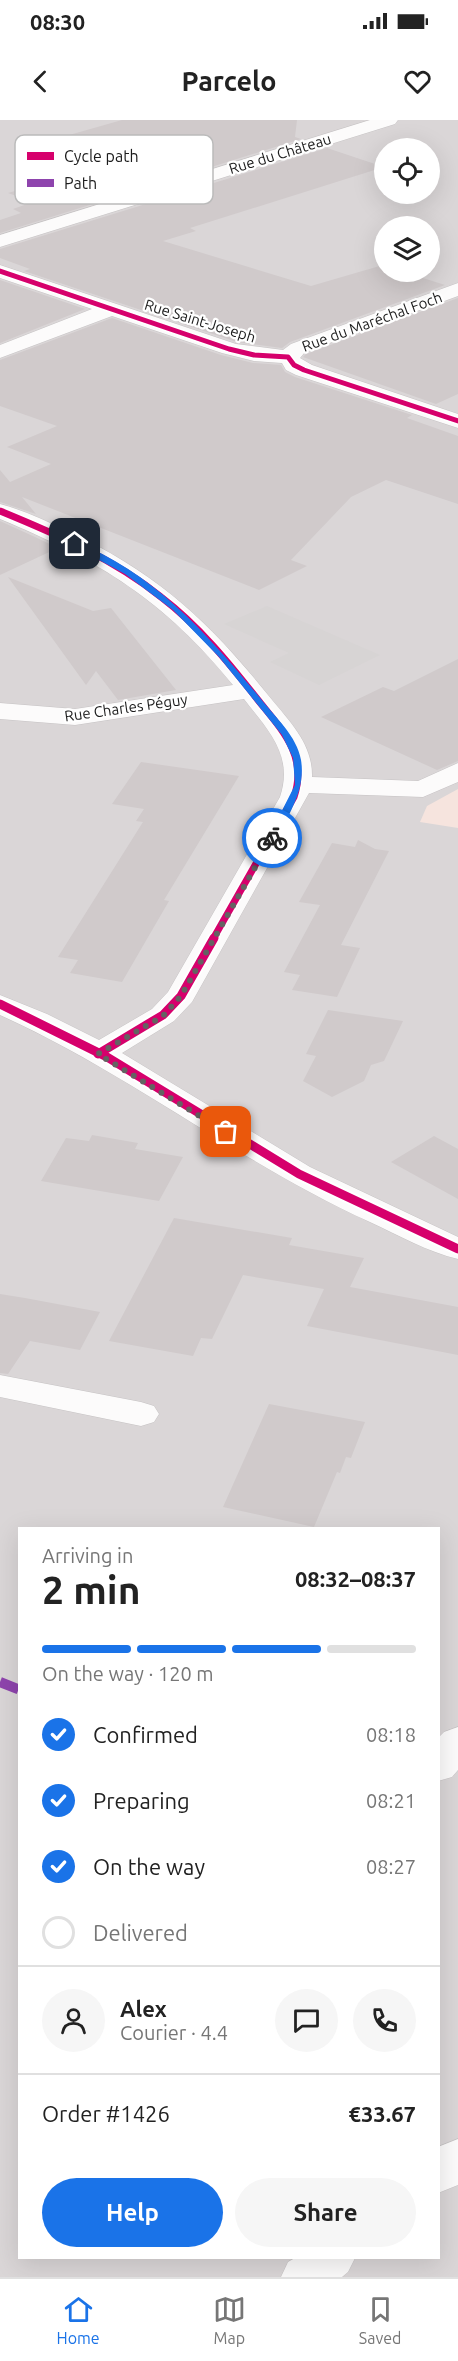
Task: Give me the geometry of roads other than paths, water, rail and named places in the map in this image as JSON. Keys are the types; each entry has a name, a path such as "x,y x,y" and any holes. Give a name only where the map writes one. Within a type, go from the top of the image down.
{"street":[{"name":"Rue du Château","path":"213,175 389,120"},
{"name":"Rue du Château","path":"0,241 119,204"},
{"name":"Rue Saint-Joseph","path":"0,271 241,352 288,357 294,365 304,370 458,421"},
{"name":"Rue du Maréchal Foch","path":"288,357 298,348 454,294"},
{"path":"0,352 111,309"},
{"path":"0,511 62,537 145,584 191,623 251,690 293,747 299,771 299,785 288,809 181,996 163,1016 98,1054"},
{"name":"Rue Charles Péguy","path":"0,711 75,717 251,690"},
{"path":"299,785 423,789 458,771"},
{"path":"0,1004 50,1027 98,1054 280,1164 372,1210 458,1249"},
{"path":"0,1386 141,1414"},
{"path":"440,1764 458,1742"},
{"path":"440,2172 458,2158"},
{"path":"305,2277 329,2259"}]}
